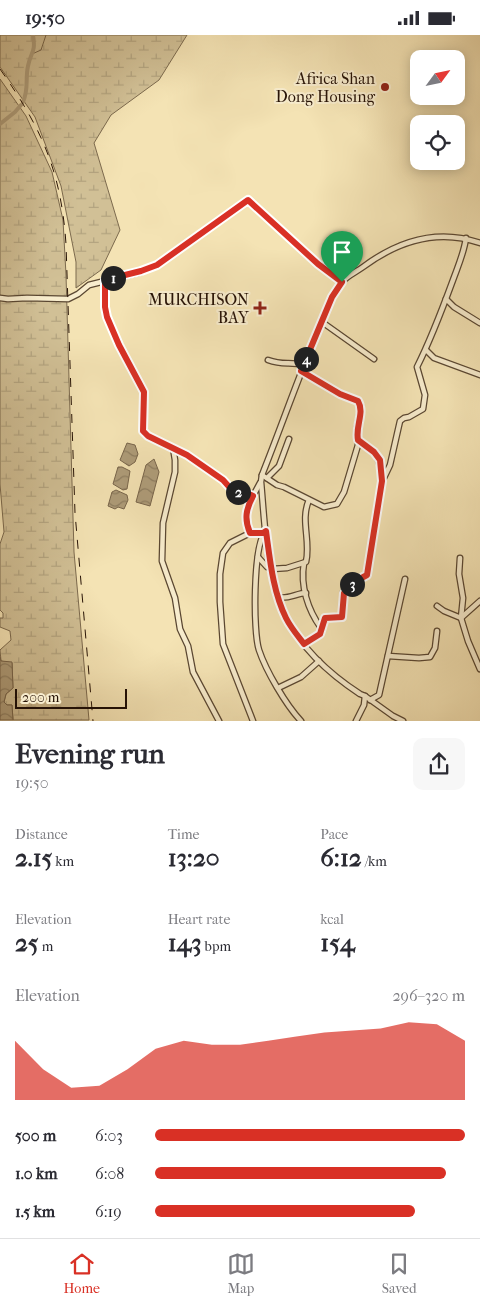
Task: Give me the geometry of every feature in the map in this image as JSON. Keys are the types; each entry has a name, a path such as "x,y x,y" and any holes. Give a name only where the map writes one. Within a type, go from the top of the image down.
{"street":[{"path":"0,297 8,299 68,299 89,285 157,265 248,200 300,249 342,282"},
{"path":"382,481 390,465 400,421 422,409 425,395 417,369 464,251 466,238"},
{"path":"403,721 342,682 304,644 286,617 278,597 264,532 262,475 301,371 332,297 342,282 372,260 416,239 466,238 480,243"},
{"path":"105,280 107,317 119,345 144,392 143,431 148,436 187,455 216,475 232,490 253,496"},
{"path":"446,299 454,307 480,323"},
{"path":"322,322 374,359"},
{"path":"426,350 434,358 480,375"},
{"path":"268,360 283,365 292,363 304,365"},
{"path":"262,475 277,485 324,507 333,506 339,502 346,485 358,440 357,428 361,407 358,401 340,394 301,371"},
{"path":"267,478 279,466 290,439"},
{"path":"304,644 318,635 325,618 342,617 344,593 356,581 367,575 382,481 380,460 374,452 358,440"},
{"path":"173,448 175,472 163,523 162,561 174,598 180,629 188,646 193,672 219,721"},
{"path":"250,533 246,524 246,513 261,482"},
{"path":"309,500 305,511 307,558 304,563 303,572 309,608 321,628"},
{"path":"253,721 223,644 220,574 223,553 230,543 250,533 264,532"},
{"path":"264,532 258,557 255,583 256,640 278,688 300,721"},
{"path":"258,557 267,567 271,568 287,568 304,563"},
{"path":"460,558 459,574 463,598 461,618 480,669"},
{"path":"298,564 303,572"},
{"path":"383,707 379,695 405,579"},
{"path":"278,597 282,599 298,593 306,593"},
{"path":"461,618 480,601"},
{"path":"437,606 461,618"},
{"path":"388,656 419,659 430,657 435,648 437,631"},
{"path":"278,688 301,677 319,661"},
{"path":"370,700 379,695"},
{"path":"356,721 364,705 365,696"}],"green space":[{"path":"0,35 187,35 159,80 111,115 94,143 120,230 101,270 76,288 76,262 61,186 35,117 0,67"},
{"path":"0,79 26,116 52,172 63,220 74,552 89,720 13,720 12,705 7,705 4,702 6,694 13,688 12,663 1,661 0,650 11,640 10,631 0,627 0,618 3,618 3,613 0,610 0,544 4,532 0,484"}],"water":[{"path":"127,443 135,445 138,454 135,462 129,466 120,460"},
{"path":"154,459 159,472 150,506 136,502 146,465"},
{"path":"118,467 130,471 127,489 123,490 113,484"},
{"path":"116,490 127,495 128,500 124,509 118,507 115,509 108,506 112,492"},
{"path":"0,657 1,661 12,662 13,688 6,694 4,702 7,705 12,705 13,720 0,720"}],"waterway":[{"path":"23,102 26,93 28,66 34,49 33,35"},
{"path":"32,54 41,50 46,35"},
{"path":"0,124 21,105"}],"railway":[{"path":"0,69 27,111 47,152 54,172 63,218 66,244 75,513 93,721"}],"place":[{"name":"Africa Shan Dong Housing","path":"385,87"},
{"name":"MURCHISON BAY","path":"260,308"}],"route":[{"path":"248,200 294,244 342,282 332,297 301,371 340,394 358,401 361,407 357,428 358,440 378,456 382,481 367,575 364,575 350,585 344,593 342,617 325,618 320,634 304,644 286,617 278,597 266,531 263,533 250,533 246,524 246,513 253,496 233,491 227,487 223,480 187,455 148,436 143,431 144,392 119,345 107,317 105,280 146,270 157,265 248,200"}]}
